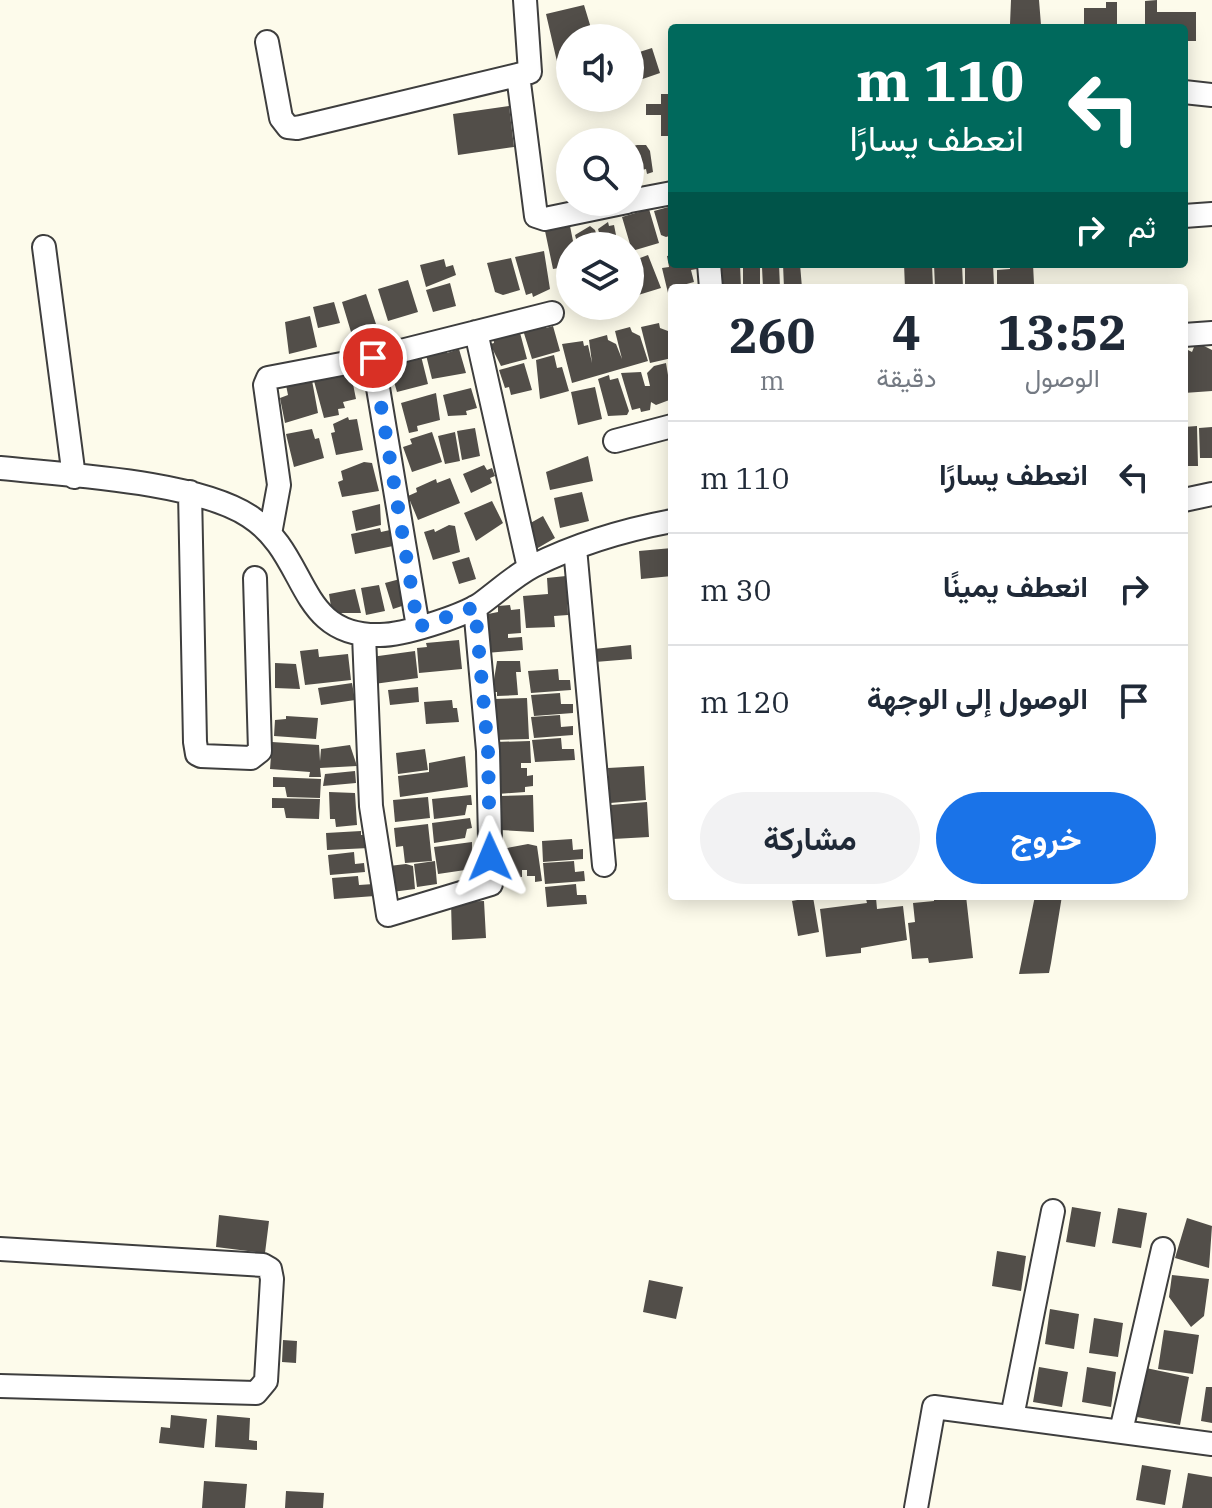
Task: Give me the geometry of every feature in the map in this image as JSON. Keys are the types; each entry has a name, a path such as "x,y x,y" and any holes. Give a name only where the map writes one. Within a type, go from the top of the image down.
{"street":[{"path":"267,42 281,118 292,128 530,72 525,0"},
{"path":"518,75 536,216 545,219 560,216"},
{"path":"1188,92 1212,95"},
{"path":"644,199 668,194"},
{"path":"1188,216 1212,214"},
{"path":"44,247 74,477"},
{"path":"270,534 279,485 265,381 273,376 373,358 552,313"},
{"path":"476,332 529,568"},
{"path":"1188,335 1212,333"},
{"path":"373,358 418,627"},
{"path":"615,441 668,427"},
{"path":"0,468 190,492 234,507 270,534 287,554 327,622 344,631 364,635 393,634 475,607 529,568 575,548 668,522"},
{"path":"190,492 195,742 197,754 201,756 251,758 260,751 255,578"},
{"path":"1188,499 1212,494"},
{"path":"575,548 604,865"},
{"path":"364,635 371,806 388,915 491,884 488,751 475,607"},
{"path":"1012,1417 1053,1211"},
{"path":"0,1249 263,1265 270,1269 272,1279 266,1381 256,1393 0,1386"},
{"path":"1121,1431 1163,1249"},
{"path":"916,1508 934,1407 1212,1444"}],"building":[{"path":"1011,0 1039,0 1041,24 1010,24"},
{"path":"1157,0 1157,12 1196,12 1196,41 1188,41 1188,24 1145,24 1145,1"},
{"path":"1106,2 1117,2 1117,24 1084,24 1084,8 1106,8"},
{"path":"584,5 590,24 556,24 556,57 546,14"},
{"path":"652,48 660,73 644,79 644,51"},
{"path":"661,94 668,94 668,136 661,136 661,115 646,115 646,104 661,104"},
{"path":"509,106 514,147 458,155 453,114"},
{"path":"644,145 650,151 653,172 647,174"},
{"path":"668,207 668,236 661,235 654,211"},
{"path":"649,209 659,243 644,247 644,232 626,232 622,217 644,216 644,210"},
{"path":"608,222 609,226 614,225 615,232 599,232 598,229"},
{"path":"570,226 571,232 556,232 556,268 553,269 545,231"},
{"path":"590,226 596,232 580,232"},
{"path":"544,251 550,289 533,297 532,293 526,295 515,257"},
{"path":"648,255 661,288 644,293 644,256"},
{"path":"511,258 520,290 503,295 495,292 487,263"},
{"path":"444,259 446,267 453,265 456,275 426,287 420,265"},
{"path":"662,268 697,269 691,270 694,282 668,284 668,293"},
{"path":"720,268 740,268 741,284 721,284"},
{"path":"743,268 760,268 760,284 743,284"},
{"path":"762,268 779,268 780,284 763,284"},
{"path":"783,268 800,268 802,284 784,284"},
{"path":"904,268 932,268 933,284 905,284"},
{"path":"934,268 962,268 963,284 935,284"},
{"path":"965,268 993,268 994,284 965,284"},
{"path":"1033,268 1034,284 997,284 997,270"},
{"path":"408,280 418,312 388,321 378,289"},
{"path":"450,283 456,306 433,312 426,290"},
{"path":"366,294 376,324 351,332 342,302"},
{"path":"334,302 340,323 318,328 313,307"},
{"path":"310,316 317,347 289,354 285,322"},
{"path":"544,322 546,328 553,326 560,351 532,359 523,330"},
{"path":"659,323 660,328 668,331 668,359 650,363 641,327"},
{"path":"630,327 640,336 648,361 572,383 562,344 583,341 584,346 588,345 592,363 589,340 607,335 608,340 616,344 622,359 615,331"},
{"path":"519,329 527,359 501,366 490,344 494,343 493,336"},
{"path":"1196,342 1212,350 1212,391 1188,393 1188,350 1192,352"},
{"path":"445,349 447,353 459,349 466,373 432,379 426,355"},
{"path":"554,355 557,368 562,367 569,391 540,399 536,360"},
{"path":"421,356 428,384 397,392 389,365"},
{"path":"524,363 532,390 511,395 499,370"},
{"path":"666,363 668,400 656,405 651,402 650,410 632,410 621,373 641,372 645,386 650,386 647,373 654,366"},
{"path":"351,374 356,399 343,402 345,408 338,409 339,415 324,418 314,381"},
{"path":"311,375 318,413 285,423 280,398 288,395 285,380"},
{"path":"609,375 610,380 618,378 629,411 627,415 608,416 598,379"},
{"path":"595,387 602,419 578,425 571,392"},
{"path":"471,388 477,408 466,411 467,415 448,416 443,395"},
{"path":"436,393 440,420 417,426 418,431 409,433 401,403"},
{"path":"348,417 349,420 357,419 363,450 336,455 331,433 335,432 333,424"},
{"path":"1197,426 1198,466 1188,466 1188,427"},
{"path":"1212,427 1212,458 1200,458 1199,428"},
{"path":"475,428 480,456 462,460 457,431"},
{"path":"312,429 315,439 319,438 324,458 294,467 286,434"},
{"path":"432,432 442,462 412,472 403,447 412,444 410,439"},
{"path":"455,432 460,461 445,464 438,436"},
{"path":"588,456 593,481 550,490 546,472"},
{"path":"364,462 372,463 379,491 342,497 338,482 343,480 341,471"},
{"path":"484,465 487,470 492,468 495,476 490,478 492,483 471,493 463,474"},
{"path":"450,478 460,503 418,520 408,496 417,492 416,488 436,479 437,483"},
{"path":"582,492 589,521 560,528 554,498"},
{"path":"492,501 503,523 476,541 464,513"},
{"path":"380,504 381,525 356,531 352,511"},
{"path":"543,516 555,538 531,552 525,526"},
{"path":"449,525 455,526 460,552 433,560 424,532 434,529 435,532"},
{"path":"380,528 381,532 390,530 393,546 355,554 351,534"},
{"path":"668,548 668,576 641,579 639,551"},
{"path":"469,557 476,579 459,584 452,562"},
{"path":"566,576 568,615 554,616 555,627 526,628 523,596 548,594 547,578"},
{"path":"400,579 408,604 393,609 385,583"},
{"path":"379,585 385,611 366,615 361,588"},
{"path":"355,589 361,613 332,613 329,594"},
{"path":"510,605 511,610 520,609 521,633 508,634 508,638 522,637 523,650 486,653 478,616 498,612 498,606"},
{"path":"459,640 462,669 419,673 417,648 427,647 426,643"},
{"path":"631,645 632,659 595,662 594,649"},
{"path":"318,649 319,657 348,654 351,680 305,685 300,651"},
{"path":"415,651 418,678 374,684 371,657"},
{"path":"497,661 520,661 521,672 516,672 518,695 497,696 497,692 492,692"},
{"path":"275,663 296,664 300,689 275,688"},
{"path":"558,669 559,680 570,680 571,690 531,693 528,671"},
{"path":"352,683 355,700 321,705 318,688"},
{"path":"418,687 419,702 390,705 388,690"},
{"path":"560,693 561,704 573,704 573,713 534,716 531,695"},
{"path":"527,698 529,739 494,740 493,699"},
{"path":"452,700 459,722 426,724 424,702"},
{"path":"560,715 561,727 573,726 573,735 534,738 531,717"},
{"path":"286,716 318,718 316,739 274,736 275,720 286,719"},
{"path":"561,738 562,749 574,749 575,760 535,762 532,740"},
{"path":"530,741 531,763 521,763 521,768 527,768 527,776 533,775 533,786 525,787 525,792 498,794 495,742"},
{"path":"272,742 319,745 320,761 321,749 350,745 357,766 320,768 321,777 309,777 310,772 270,769"},
{"path":"425,749 428,770 398,774 396,753"},
{"path":"465,756 468,787 400,797 398,776 429,772 429,763"},
{"path":"644,766 646,800 610,803 608,768"},
{"path":"355,771 356,783 323,786 325,774"},
{"path":"273,777 321,779 320,798 287,797 285,787 273,787"},
{"path":"329,792 355,793 357,825 336,827 335,819 330,819"},
{"path":"471,795 472,805 467,805 465,815 434,819 432,799"},
{"path":"533,795 534,832 500,830 499,796"},
{"path":"428,797 430,818 395,822 393,800"},
{"path":"272,798 320,799 319,819 286,818 284,808 272,808"},
{"path":"647,802 649,837 613,839 611,805"},
{"path":"470,818 472,828 467,829 465,838 434,843 432,823"},
{"path":"428,824 432,861 405,863 403,846 396,847 394,828"},
{"path":"361,831 361,835 369,835 369,848 327,850 326,833"},
{"path":"572,839 573,850 583,849 583,859 543,862 542,841"},
{"path":"472,842 472,869 438,874 434,847"},
{"path":"528,844 537,846 542,881 535,882 535,876 527,876 527,870 522,870 522,877 505,878 502,849"},
{"path":"354,852 355,864 364,863 365,872 330,875 328,855"},
{"path":"435,861 437,884 417,887 414,864"},
{"path":"574,861 575,872 584,871 585,881 545,884 543,863"},
{"path":"389,866 413,866 415,889 392,892"},
{"path":"358,876 359,885 374,884 375,896 334,899 332,878"},
{"path":"576,884 577,895 586,895 587,904 547,907 545,887"},
{"path":"814,900 819,932 798,936 792,901"},
{"path":"866,900 876,900 877,909 903,906 907,940 861,948 861,953 826,957 820,909 867,903"},
{"path":"966,900 973,958 929,963 928,958 912,959 908,923 915,922 913,903"},
{"path":"1034,900 1061,900 1049,973 1019,974"},
{"path":"484,901 486,938 452,940 451,902"},
{"path":"1072,1207 1101,1212 1095,1247 1066,1242"},
{"path":"1118,1208 1147,1213 1141,1248 1112,1243"},
{"path":"219,1215 269,1221 265,1253 216,1247"},
{"path":"1187,1218 1212,1226 1209,1268 1175,1258"},
{"path":"997,1251 1026,1256 1021,1291 992,1286"},
{"path":"1172,1275 1209,1279 1204,1316 1191,1327 1169,1297"},
{"path":"649,1280 683,1287 676,1319 643,1312"},
{"path":"1050,1309 1079,1314 1074,1349 1045,1344"},
{"path":"1094,1318 1123,1323 1118,1357 1089,1353"},
{"path":"1164,1330 1199,1335 1193,1374 1158,1369"},
{"path":"283,1340 297,1341 296,1363 282,1362"},
{"path":"1039,1367 1068,1372 1062,1407 1033,1402"},
{"path":"1087,1367 1116,1372 1111,1407 1082,1402"},
{"path":"1146,1368 1189,1377 1180,1425 1137,1417"},
{"path":"1206,1387 1212,1387 1212,1423 1201,1421"},
{"path":"171,1415 207,1419 204,1448 159,1443 161,1427 170,1428"},
{"path":"217,1415 250,1418 249,1440 257,1441 257,1450 215,1447"},
{"path":"1142,1465 1171,1470 1165,1505 1136,1500"},
{"path":"1188,1473 1212,1477 1212,1508 1182,1508"},
{"path":"204,1481 247,1484 245,1508 202,1508"},
{"path":"286,1491 324,1493 323,1508 285,1508"}],"route":[{"path":"373,358 418,627 475,607 488,751 490,857"}]}
